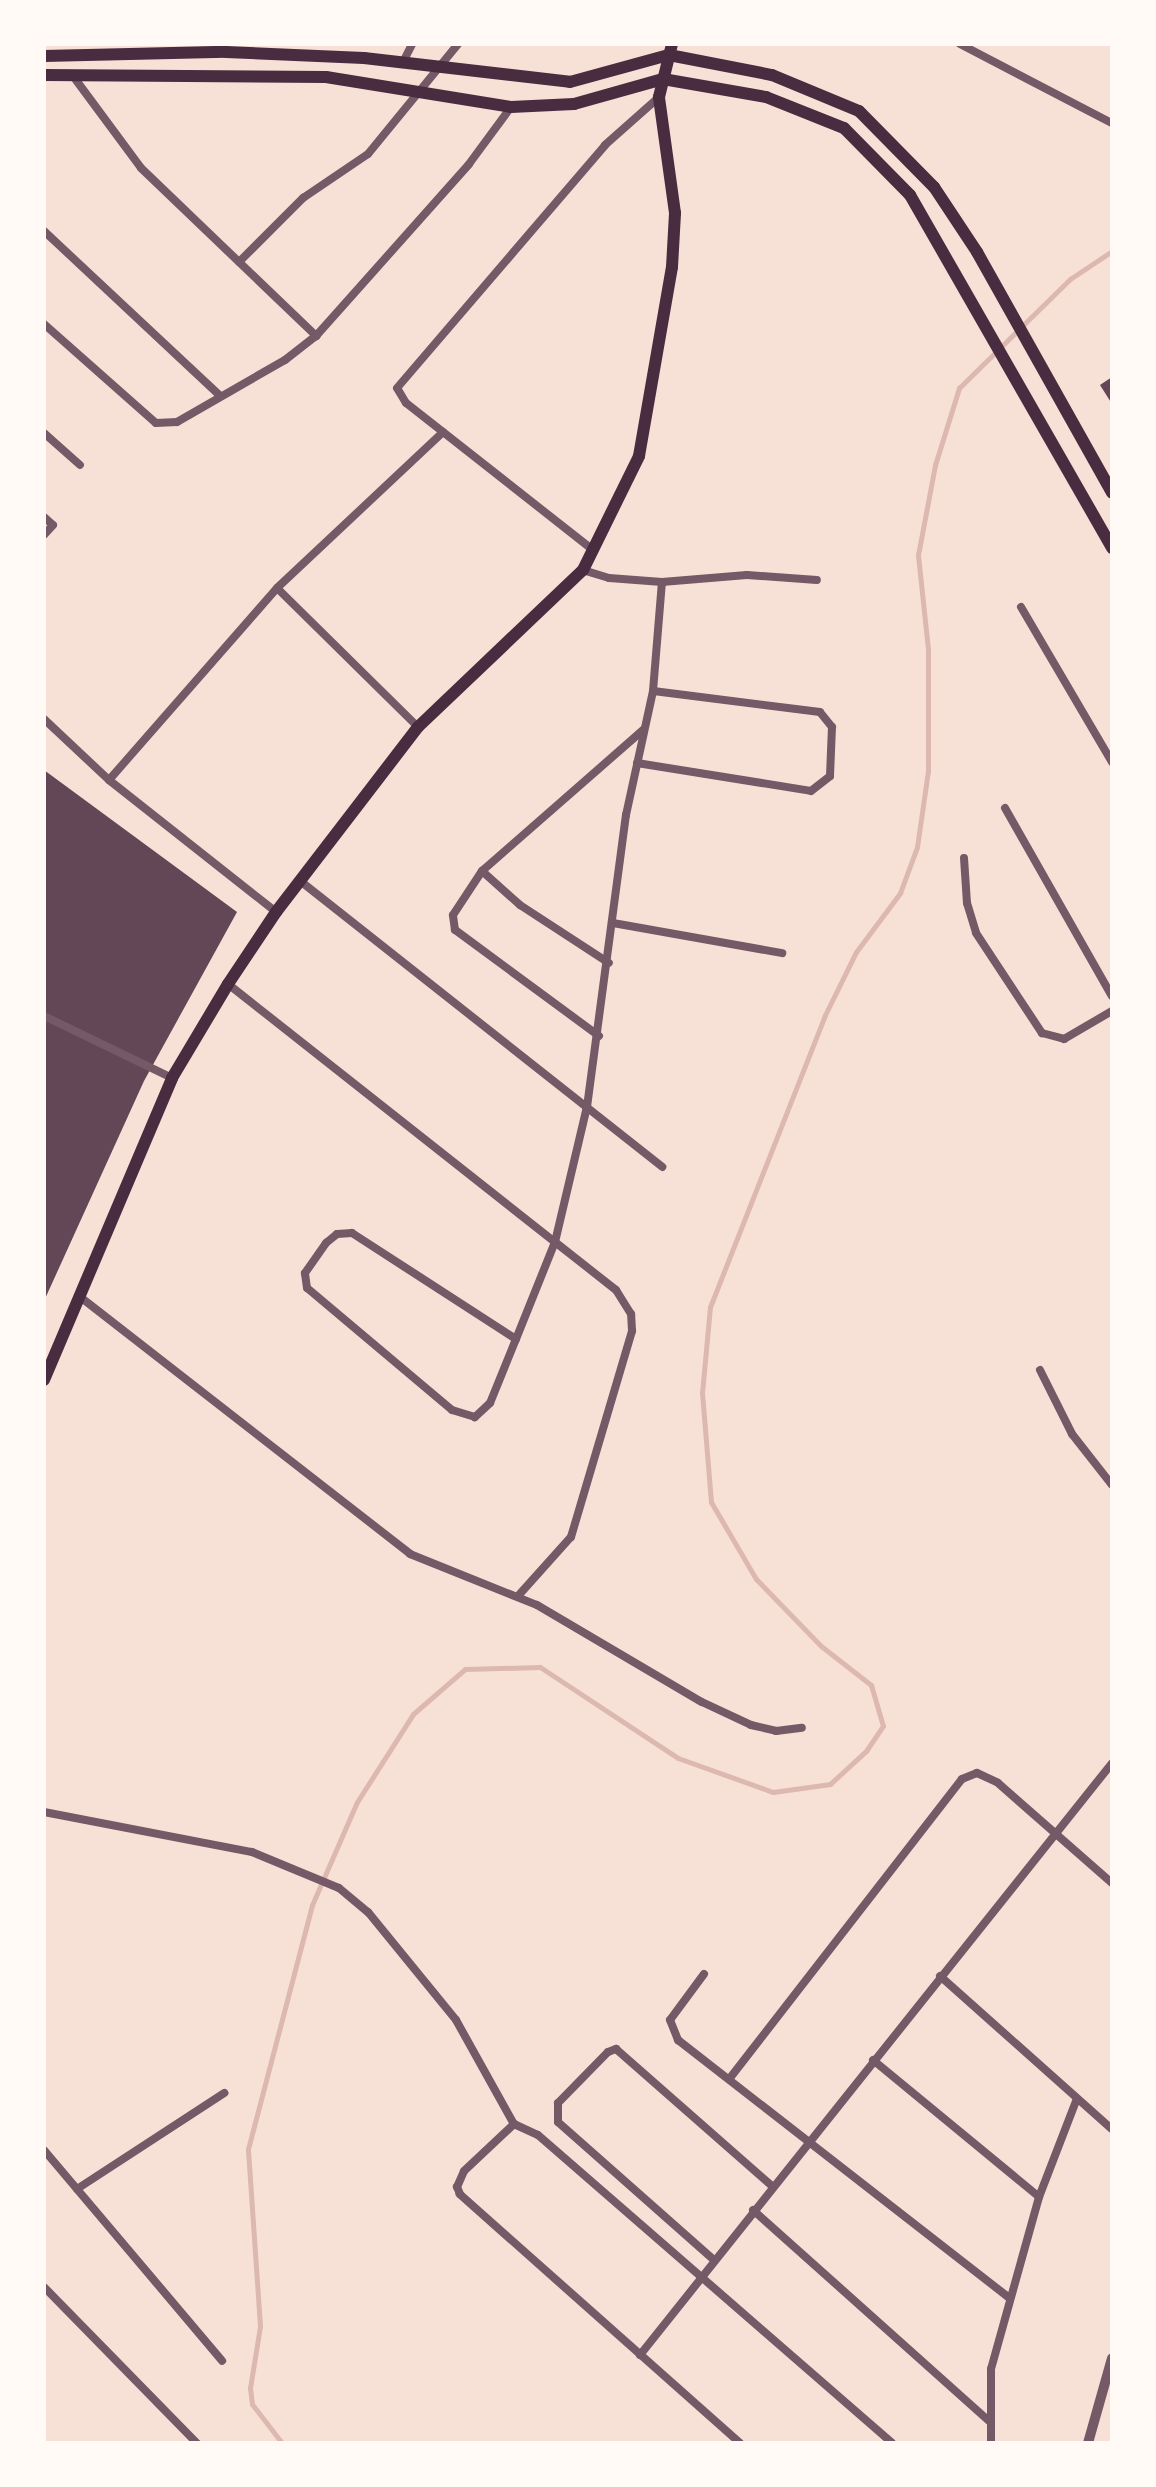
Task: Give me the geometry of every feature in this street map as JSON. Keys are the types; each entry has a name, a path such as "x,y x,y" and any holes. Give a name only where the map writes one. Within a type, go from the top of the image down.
{"main road":[{"path":"44,56 226,52 402,64 570,82 671,49 772,75 859,111 928,181 977,252 1112,493"},
{"path":"44,1380 172,1078 228,984 299,880 418,727 583,570 593,550 647,427 672,267 675,213 659,97 671,49"},
{"path":"44,75 326,77 511,107 574,104 663,79 766,97 844,128 910,195 1112,548"},
{"path":"910,195 928,181"}],"street":[{"path":"402,64 412,44"},
{"path":"239,262 303,198 368,154 458,44"},
{"path":"960,44 1112,123"},
{"path":"73,76 141,168 316,336"},
{"path":"593,550 399,396 401,379 605,145 659,97"},
{"path":"44,324 156,423 177,422 219,395 285,360 316,336 469,164 511,107"},
{"path":"44,231 219,395"},
{"path":"109,780 277,588 443,432"},
{"path":"44,433 80,465"},
{"path":"44,517 53,525 44,535"},
{"path":"583,570 633,582 747,575 817,580"},
{"path":"516,1339 352,1233 337,1234 305,1273 303,1280 314,1295 463,1416 484,1412 516,1339 555,1242 587,1107 637,763 653,691 662,582"},
{"path":"277,588 418,727"},
{"path":"1021,607 1112,762"},
{"path":"637,763 811,791 824,786 830,776 832,727 820,712 653,691"},
{"path":"44,719 109,780 276,912"},
{"path":"599,1036 455,930 453,915 482,871 644,729"},
{"path":"1005,808 1112,996"},
{"path":"964,858 967,903 976,933 1042,1033 1064,1039 1112,1011"},
{"path":"482,871 520,905 609,963"},
{"path":"299,880 662,1167"},
{"path":"613,923 782,953"},
{"path":"228,984 616,1290 631,1314 632,1331 571,1537 518,1596"},
{"path":"44,1016 172,1078"},
{"path":"79,1296 410,1554 518,1596 702,1702 751,1725 776,1731 802,1728"},
{"path":"1040,1370 1072,1434 1112,1485"},
{"path":"640,2355 1112,1763"},
{"path":"730,2078 962,1779 977,1773 998,1783 1112,1883"},
{"path":"44,1812 272,1858 339,1888 368,1912 456,2020 514,2124 538,2135 702,2274 892,2443"},
{"path":"704,1974 675,2009 671,2031 807,2142 1010,2298"},
{"path":"940,1976 1076,2101 1112,2129"},
{"path":"714,2260 558,2122 558,2103 616,2049 772,2186"},
{"path":"873,2060 1039,2197"},
{"path":"77,2189 224,2093"},
{"path":"991,2443 991,2369 1039,2197 1076,2101"},
{"path":"514,2124 464,2171 457,2187 460,2194 740,2443"},
{"path":"44,2150 222,2361"},
{"path":"753,2210 991,2423"},
{"path":"44,2287 197,2443"},
{"path":"1088,2443 1112,2358"}],"building":[{"path":"1112,377 1112,404 1100,385"},
{"path":"44,770 237,912 144,1081 44,1301"}],"waterway":[{"path":"282,2443 252,2404 250,2388 260,2326 248,2149 312,1905 357,1802 413,1714 465,1669 540,1667 678,1758 773,1792 830,1784 866,1751 883,1726 871,1685 821,1646 756,1579 711,1502 702,1393 710,1307 825,1015 856,952 900,893 917,847 928,771 928,649 918,555 935,465 959,388 1070,279 1112,251"}]}
